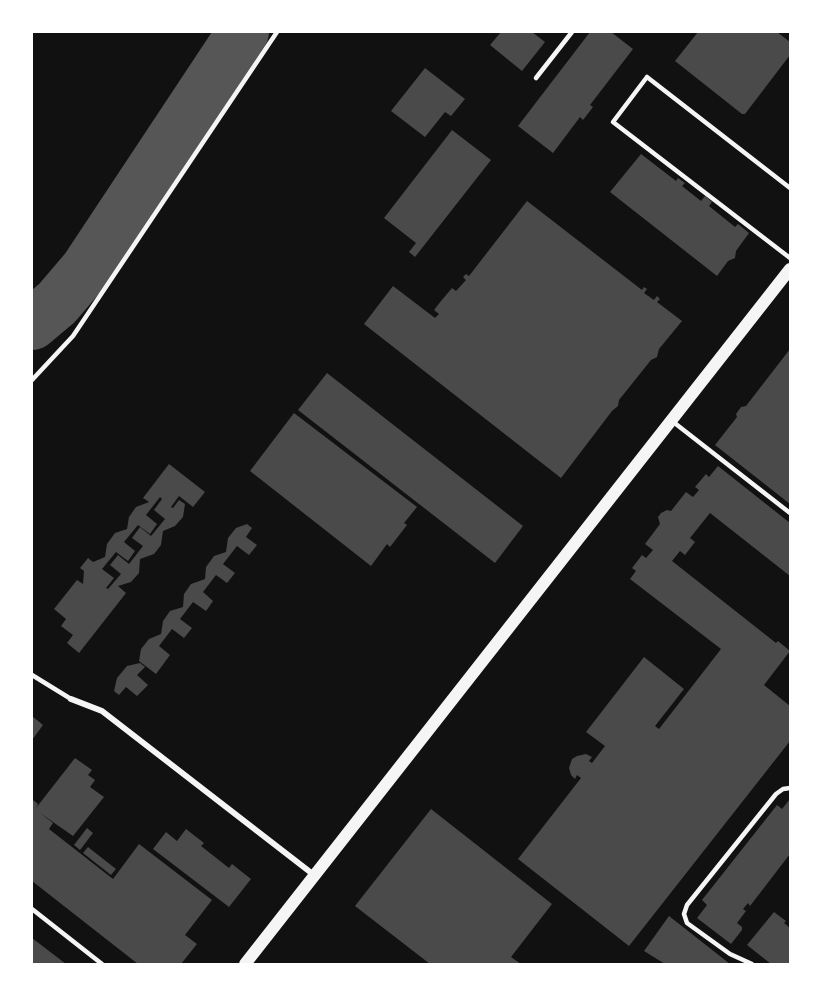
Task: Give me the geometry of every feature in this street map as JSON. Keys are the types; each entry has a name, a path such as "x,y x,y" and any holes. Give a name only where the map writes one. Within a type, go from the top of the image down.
{"main road":[{"path":"245,964 789,273"}],"street":[{"path":"71,699 102,711 315,875"}],"lane":[{"path":"32,380 73,336 277,32"},
{"path":"536,78 572,32"},
{"path":"790,188 647,77 613,122 790,258"},
{"path":"671,421 790,513"},
{"path":"32,675 71,699"},
{"path":"752,964 730,954 687,923 684,914 687,905 776,794 783,789 790,788"},
{"path":"32,909 102,964"}],"building":[{"path":"501,32 532,32 545,42 522,71 490,45"},
{"path":"590,32 611,32 633,49 590,105 593,107 583,120 580,117 553,153 518,126"},
{"path":"698,32 777,32 790,42 790,55 745,114 742,114 675,61"},
{"path":"425,68 465,99 451,116 445,112 425,137 391,111"},
{"path":"452,130 491,160 415,257 409,252 416,243 384,218"},
{"path":"641,154 676,181 678,178 685,183 682,186 701,201 705,196 712,202 709,206 735,227 738,224 749,233 736,251 735,258 728,261 717,276 610,192"},
{"path":"527,201 642,290 644,287 647,289 644,293 654,300 657,296 660,299 657,302 682,321 659,349 657,357 651,360 619,400 618,406 561,478 364,324 393,286 435,318 439,314 434,310 441,301 452,288 456,291 466,280 463,277 466,274 469,276"},
{"path":"790,349 790,504 715,445 737,417 736,414 741,407 746,406"},
{"path":"327,373 523,526 495,563 298,410"},
{"path":"294,413 417,507 404,523 407,525 390,547 387,544 371,566 250,471"},
{"path":"169,464 205,492 193,507 179,496 171,507 173,508 179,500 185,504 183,517 175,526 163,531 161,545 154,554 140,559 139,573 131,582 118,586 126,593 79,653 67,643 73,635 61,626 66,619 54,609 77,580 83,584 84,571 80,568 88,558 93,562 105,557 107,544 115,533 127,529 129,517 136,507 149,502 143,498","holes":["160,497 162,499 154,510 165,519 151,536 140,527 132,538 143,546 129,564 118,555 110,565 121,574 108,589 106,588 114,578 102,569 116,552 128,561 135,551 124,542 138,525 150,534 157,524 146,515"]},
{"path":"718,466 790,523 790,576 710,513 690,538 695,542 685,555 680,551 672,561 776,643 778,641 790,651 764,685 790,706 790,741 629,946 518,859 581,778 577,775 575,779 571,775 569,768 572,759 586,754 592,757 589,761 592,763 605,746 586,732 644,657 684,689 655,726 659,729 721,649 630,579 636,571 632,568 642,555 646,558 653,550 645,544 660,524 658,517 661,513 671,511 686,492 693,497 699,490 695,487 706,474 709,477"},
{"path":"247,524 252,528 246,537 257,545 249,555 237,546 223,564 235,573 227,583 216,575 203,592 213,601 206,611 193,602 180,619 192,628 184,638 172,629 159,646 170,655 156,674 139,661 141,649 149,639 161,634 163,621 170,611 183,607 184,594 191,584 205,579 206,567 214,556 226,552 228,538 236,528"},
{"path":"140,663 145,667 137,675 148,685 137,696 126,687 119,695 114,691 117,678 127,666"},
{"path":"32,716 43,725 32,740"},
{"path":"75,758 92,770 88,775 95,780 90,787 104,797 73,836 40,813 53,823 49,829 113,879 139,844 212,900 185,935 197,944 181,964 138,964 32,881 32,799 38,804 36,808"},
{"path":"790,799 790,854 750,906 748,903 743,909 746,911 737,923 742,930 731,944 697,918 707,905 702,900 777,805 782,809"},
{"path":"431,809 552,904 511,957 521,964 430,964 355,906"},
{"path":"87,828 93,833 80,850 74,845"},
{"path":"186,829 204,843 201,846 229,868 232,864 251,879 229,907 153,849 166,832 177,841"},
{"path":"88,847 116,869 111,875 83,853"},
{"path":"774,912 786,921 784,923 790,928 790,964 771,964 747,945"},
{"path":"669,916 730,964 665,964 644,951"},
{"path":"32,938 66,964 32,964"}],"taxiway":[{"path":"32,324 57,303 86,269 243,32"}]}
